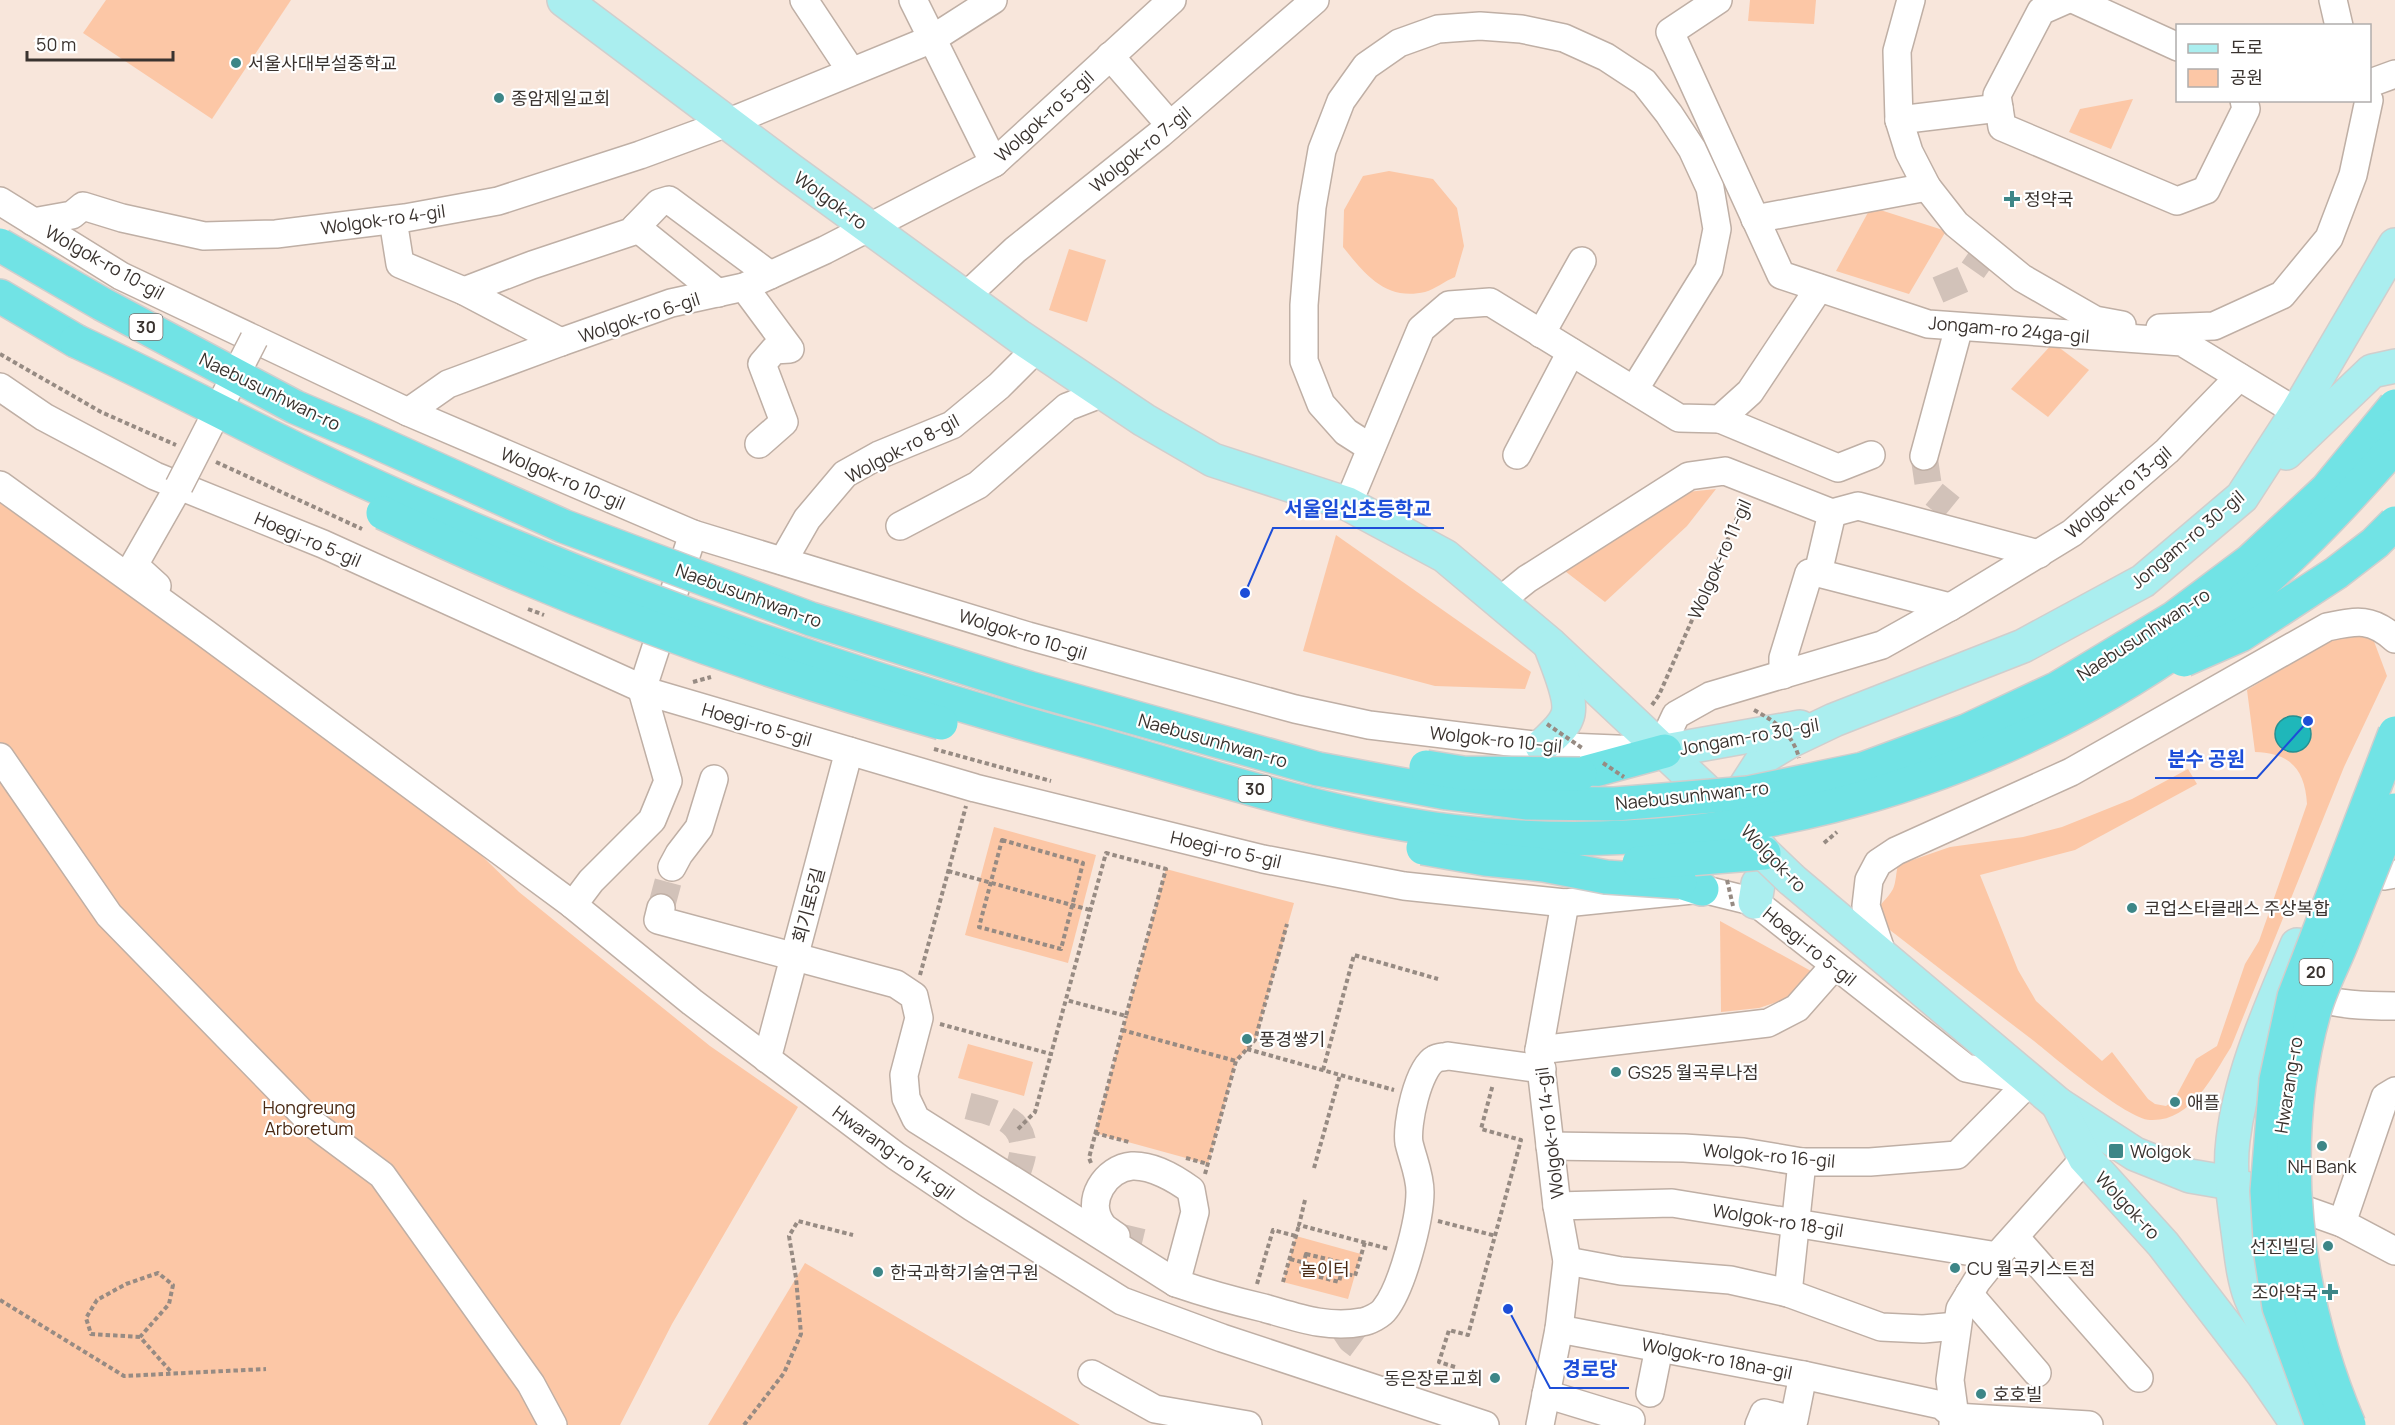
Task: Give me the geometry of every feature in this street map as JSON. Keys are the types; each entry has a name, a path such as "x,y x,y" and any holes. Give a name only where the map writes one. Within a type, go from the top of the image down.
{"highway":[{"name":"Naebusunhwan-ro","path":"0,245 102,304 294,407 563,526 811,619 1029,688 1318,769 1447,793 1526,803 1615,804 1748,793 1863,769 1966,731 2058,688 2174,618 2250,561 2326,489 2395,406"},
{"name":"Naebusunhwan-ro","path":"0,296 76,341 401,498 515,547 695,617 795,653 980,712 1300,801 1396,822 1473,834 1563,839 1690,832 1746,825 1847,804 1950,769 2034,732 2097,698 2196,636 2272,573 2328,520 2395,446"},
{"path":"76,341 127,383 376,510 584,603 694,644 867,702 1012,744 1334,831 1485,859 1606,877 1691,886"},
{"path":"294,407 564,508 629,527 788,588 982,650 1235,723 1388,762 1463,773 1580,774 1665,750"},
{"path":"2097,698 2241,635 2336,573 2375,543 2395,523"},
{"path":"2313,1421 2279,1307 2271,1255 2267,1191 2275,1091 2294,997 2395,733"},
{"path":"2349,1425 2319,1343 2300,1248 2296,1210 2295,1158 2298,1098 2314,1011 2395,810"},
{"path":"1544,866 1601,866 1759,880"}],"main road":[{"name":"Wolgok-ro","path":"564,0 727,123 965,297 1144,420 1214,460 1348,504 1445,556 1551,645 1735,818 1759,880 1791,879 2058,1104 2135,1154 2190,1176 2231,1184 2276,1199"},
{"name":"Jongam-ro 30-gil","path":"1735,818 1745,787 1765,756 1834,720 2023,646 2123,592 2143,581 2242,497 2296,412 2395,245"},
{"path":"2242,497 2372,371 2395,366"},
{"path":"1542,746 1566,719 1570,709 1551,645"},
{"path":"2313,1421 2277,1344 2250,1297 2231,1184 2233,1140 2243,1092 2260,1035 2395,715"},
{"name":"Jongam-ro 30-gil","path":"1665,750 1706,745 1834,720"},
{"name":"Hwarang-ro","path":"2313,1421 2300,1339 2279,1248 2276,1199 2286,1086 2294,1042 2307,995 2395,755"},
{"name":"Wolgok-ro","path":"2058,1104 2085,1158 2163,1244 2263,1374 2313,1421"}],"street":[{"path":"804,0 851,71"},
{"path":"913,0 994,163"},
{"name":"Wolgok-ro 4-gil","path":"33,222 72,215 83,206 122,218 204,236 276,234 393,220 498,201 640,155 727,123 932,39 993,0"},
{"name":"Wolgok-ro 5-gil","path":"868,226 994,163 1173,0"},
{"name":"Wolgok-ro 7-gil","path":"965,297 1015,250 1170,125 1315,0"},
{"name":"Jongam-ro 24ga-gil","path":"1718,0 1670,32 1781,276 1928,324 2182,342 2296,412"},
{"path":"1911,0 1897,51 1899,120 1909,152 1927,187 1956,224 2022,278 2095,320 2144,329 2214,326 2282,295 2329,238 2353,175 2375,86"},
{"path":"2066,0 2041,11 1997,95 2002,127 2177,201 2206,190 2246,109 2244,102"},
{"path":"2075,0 2176,46"},
{"path":"2333,0 2339,24"},
{"path":"1371,448 1346,432 1321,404 1304,361 1304,305 1312,207 1322,150 1341,101 1347,92 1366,66 1399,43 1438,29 1480,26 1521,29 1564,38 1606,57 1644,82 1670,114 1692,149 1710,188 1717,229 1708,269 1634,390"},
{"path":"1110,56 1170,125"},
{"path":"1899,120 1999,108"},
{"path":"1755,219 1927,187"},
{"path":"464,291 532,265 631,232 659,203 669,200 770,275"},
{"name":"Wolgok-ro 10-gil","path":"0,201 121,276 408,412 693,534 1028,636 1295,709 1370,725 1542,746 1665,750"},
{"name":"Wolgok-ro 6-gil","path":"393,220 400,264 464,291 561,342 671,303 731,290 825,250 868,226"},
{"name":"Wolgok-ro 6-gil","path":"636,227 731,290 790,349 774,350 762,364 784,422 759,444"},
{"path":"1541,334 1582,261"},
{"path":"1720,419 1750,392 1819,288"},
{"path":"1348,504 1420,329 1449,305 1490,303 1679,418 1720,419 1838,468 1871,455"},
{"path":"1924,456 1959,327"},
{"path":"205,633 134,565 179,486 254,339"},
{"path":"408,412 448,384 561,342"},
{"name":"Wolgok-ro 8-gil","path":"783,561 807,519 845,474 879,455 952,425 999,386 1037,348"},
{"path":"1517,455 1571,352"},
{"name":"Wolgok-ro 13-gil","path":"1665,750 1668,732 1676,715 1710,696 1882,645 2072,533 2167,451 2240,377"},
{"name":"Hoegi-ro 5-gil","path":"0,387 44,417 155,476 323,544 642,690 971,786 1263,859 1404,886 1566,903 1691,886 1759,880 1834,966 1965,1068 2030,1081"},
{"path":"900,526 978,485 1067,407 1103,393"},
{"path":"1500,602 1527,579 1689,476 1725,471 1754,480"},
{"name":"Wolgok-ro 11-gil","path":"1754,480 1832,513"},
{"path":"0,485 205,633"},
{"path":"1818,573 1832,513 1858,506 2039,554"},
{"path":"573,905 591,881 652,820 668,781 642,690 693,534"},
{"path":"1783,675 1783,658 1809,573 1818,573 1950,606"},
{"path":"1883,956 1866,906 1869,880 1878,863 1896,851 2071,772 2326,627 2358,621 2374,624 2395,639"},
{"name":"Hwarang-ro 14-gil","path":"205,633 573,905 692,1002 896,1155 972,1208 1122,1301 1232,1341 1485,1425"},
{"name":"회기로5길","path":"767,1059 849,751"},
{"path":"0,757 108,915 312,1123 382,1175 531,1384 554,1425"},
{"path":"672,867 699,828 714,779"},
{"path":"2355,866 2384,876 2395,874"},
{"path":"661,908 657,920 896,984 916,1007 904,1075 906,1098 916,1119 1176,1283 1317,1323 1341,1325 1364,1322 1384,1311 1398,1289 1417,1215 1420,1192 1409,1142 1410,1118 1423,1073 1435,1059 1448,1056 1498,1063 1540,1060 1566,903"},
{"name":"Wolgok-ro 14-gil","path":"1540,1425 1559,1329 1567,1261 1557,1206 1540,1060 1768,1023 1797,1008 1834,966"},
{"path":"2307,995 2332,1003 2395,1006"},
{"name":"Wolgok-ro 16-gil","path":"1550,1146 1684,1148 1743,1152 1802,1162 1870,1162 1957,1155 2030,1081"},
{"path":"2342,1223 2392,1096"},
{"path":"2085,1158 2006,1246 1969,1294 1960,1309 1950,1380 1958,1422 2089,1425"},
{"path":"1788,1293 1802,1162"},
{"path":"1116,1236 1101,1224 1095,1206 1101,1184 1115,1169 1134,1166 1173,1176 1191,1190 1195,1212 1176,1283"},
{"path":"2276,1199 2342,1223 2395,1251"},
{"name":"Wolgok-ro 18-gil","path":"1557,1206 1672,1203 1796,1223 2006,1246"},
{"path":"2006,1246 2139,1378"},
{"path":"1567,1261 1621,1271 1730,1280 1788,1293 1881,1328 1923,1329 1957,1326"},
{"path":"1969,1294 2037,1373"},
{"name":"Wolgok-ro 18na-gil","path":"1559,1329 1803,1375 1941,1405 1958,1422"},
{"path":"1650,1393 1659,1347"},
{"path":"1092,1374 1145,1420 1248,1425"},
{"name":"Wolgok-ro 18na-gil","path":"1759,1425 1764,1413 1794,1420 1803,1375"},
{"path":"1546,1394 1631,1420"}],"path":[{"name":"Wolgok-ro 11-gil","path":"1658,707 1652,705 1659,695 1754,480"},
{"path":"971,786 916,1007 1052,1054"},
{"path":"1824,843 1837,832"},
{"path":"1002,840 1083,863 1060,949 979,927 990,883 1002,840"},
{"path":"1018,1129 1035,1112 1106,853 1166,869 1089,1158 1101,1184"},
{"path":"948,872 1090,910"},
{"path":"1195,1212 1236,1061 1255,1040 1287,924"},
{"path":"1323,1070 1354,955 1438,979"},
{"path":"1066,1000 1126,1016"},
{"path":"1122,1030 1236,1061"},
{"path":"1247,1049 1416,1097"},
{"path":"1455,1367 1439,1362 1449,1330 1468,1335 1521,1140 1481,1128 1498,1063"},
{"path":"1314,1168 1340,1075"},
{"path":"1283,1282 1305,1200"},
{"path":"1417,1215 1496,1236"},
{"path":"744,1425 784,1373 801,1334 796,1278 789,1236 793,1229 798,1221 853,1235"},
{"path":"1299,1225 1407,1253"},
{"path":"1251,1305 1273,1230 1296,1236"},
{"path":"1290,1259 1355,1276 1365,1242"},
{"path":"1306,1254 1344,1263 1339,1282 1301,1272 1306,1254"},
{"path":"140,1337 169,1304 172,1285 158,1273 126,1284 97,1300 86,1318 91,1334 140,1337 173,1374"},
{"path":"0,1300 124,1376 266,1369"}],"green space":[{"path":"106,0 291,0 212,119 83,33"},
{"path":"1750,0 1816,0 1814,24 1748,21"},
{"path":"2133,99 2111,149 2069,132 2080,109"},
{"path":"1389,171 1433,179 1457,208 1464,246 1455,277 1425,292 1398,293 1387,289 1359,267 1343,247 1344,210 1363,176"},
{"path":"1871,207 1946,231 1909,294 1836,271"},
{"path":"1069,249 1106,260 1087,322 1049,310"},
{"path":"2053,343 2089,370 2048,417 2011,389"},
{"path":"1716,489 1687,526 1605,602 1561,568 1687,492"},
{"name":"Hongreung Arboretum","path":"0,497 403,779 519,892 710,1046 798,1107 672,1324 620,1425 0,1425"},
{"path":"1336,535 1531,672 1525,689 1435,686 1303,651"},
{"path":"2343,632 2372,636 2387,676 2344,767 2231,1047 2199,1096 2177,1114 2164,1119 2150,1120 2125,1110 1886,927 1879,909 1893,889 1898,865 1950,847 2023,837 2062,827 2132,799 2188,769 2197,784 2075,850 1980,875 2018,970 2036,1001 2102,1061 2112,1052 2148,1099 2155,1104 2166,1106 2174,1100 2196,1059 2217,1046 2245,964 2259,941 2307,804 2303,781 2293,765 2278,756 2255,752 2247,690"},
{"path":"994,827 1096,855 1068,963 965,935"},
{"path":"1166,869 1294,903 1255,1040 1236,1061 1208,1164 1095,1133"},
{"path":"1720,921 1811,971 1792,997 1759,1008 1721,1012"},
{"path":"968,1044 1033,1062 1024,1096 958,1078"},
{"name":"놀이터","path":"1296,1236 1361,1254 1348,1299 1283,1282"},
{"path":"805,1263 1080,1425 708,1425"}],"water":[{"path":"2293,716 2306,721 2311,734 2306,747 2293,752 2280,747 2275,734 2280,721"}],"pier":[{"path":"0,267 128,340 230,392 406,468 557,540 682,589 948,679 1300,784 1523,812 1621,817 1709,811 1819,787 1875,770 1962,737 2067,689 2181,624 2214,593 2270,525 2349,443 2395,380 2395,459 2347,512 2314,541 2181,642 2073,707 1964,759 1876,790 1817,806 1711,828 1623,834 1523,830 1420,817 1297,797 942,697 673,605 396,489 118,357 0,290"}],"tunnel":[{"path":"1938,290 1968,277 1987,250"},
{"path":"1924,456 1929,490 1951,508"},
{"path":"661,908 672,867"},
{"path":"968,1106 1005,1118 1018,1130 1022,1138 1023,1153 1014,1182"},
{"path":"1116,1236 1145,1243"},
{"path":"1341,1325 1351,1340 1367,1352"}],"place":[{"name":"서울사대부설중학교","path":"236,63"},
{"name":"종암제일교회","path":"499,98"},
{"name":"정약국","path":"2012,199"},
{"name":"서울일신초등학교","path":"1245,593"},
{"name":"분수 공원","path":"2308,721"},
{"name":"코업스타클래스 주상복합","path":"2132,908"},
{"name":"풍경쌓기","path":"1247,1039"},
{"name":"GS25 월곡루나점","path":"1616,1072"},
{"name":"애플","path":"2175,1102"},
{"name":"NH Bank","path":"2322,1146"},
{"name":"Wolgok","path":"2116,1151"},
{"name":"선진빌딩","path":"2328,1246"},
{"name":"CU 월곡키스트점","path":"1955,1268"},
{"name":"한국과학기술연구원","path":"878,1272"},
{"name":"조아약국","path":"2330,1292"},
{"name":"경로당","path":"1508,1309"},
{"name":"동은장로교회","path":"1495,1378"},
{"name":"호호빌","path":"1981,1394"}]}
